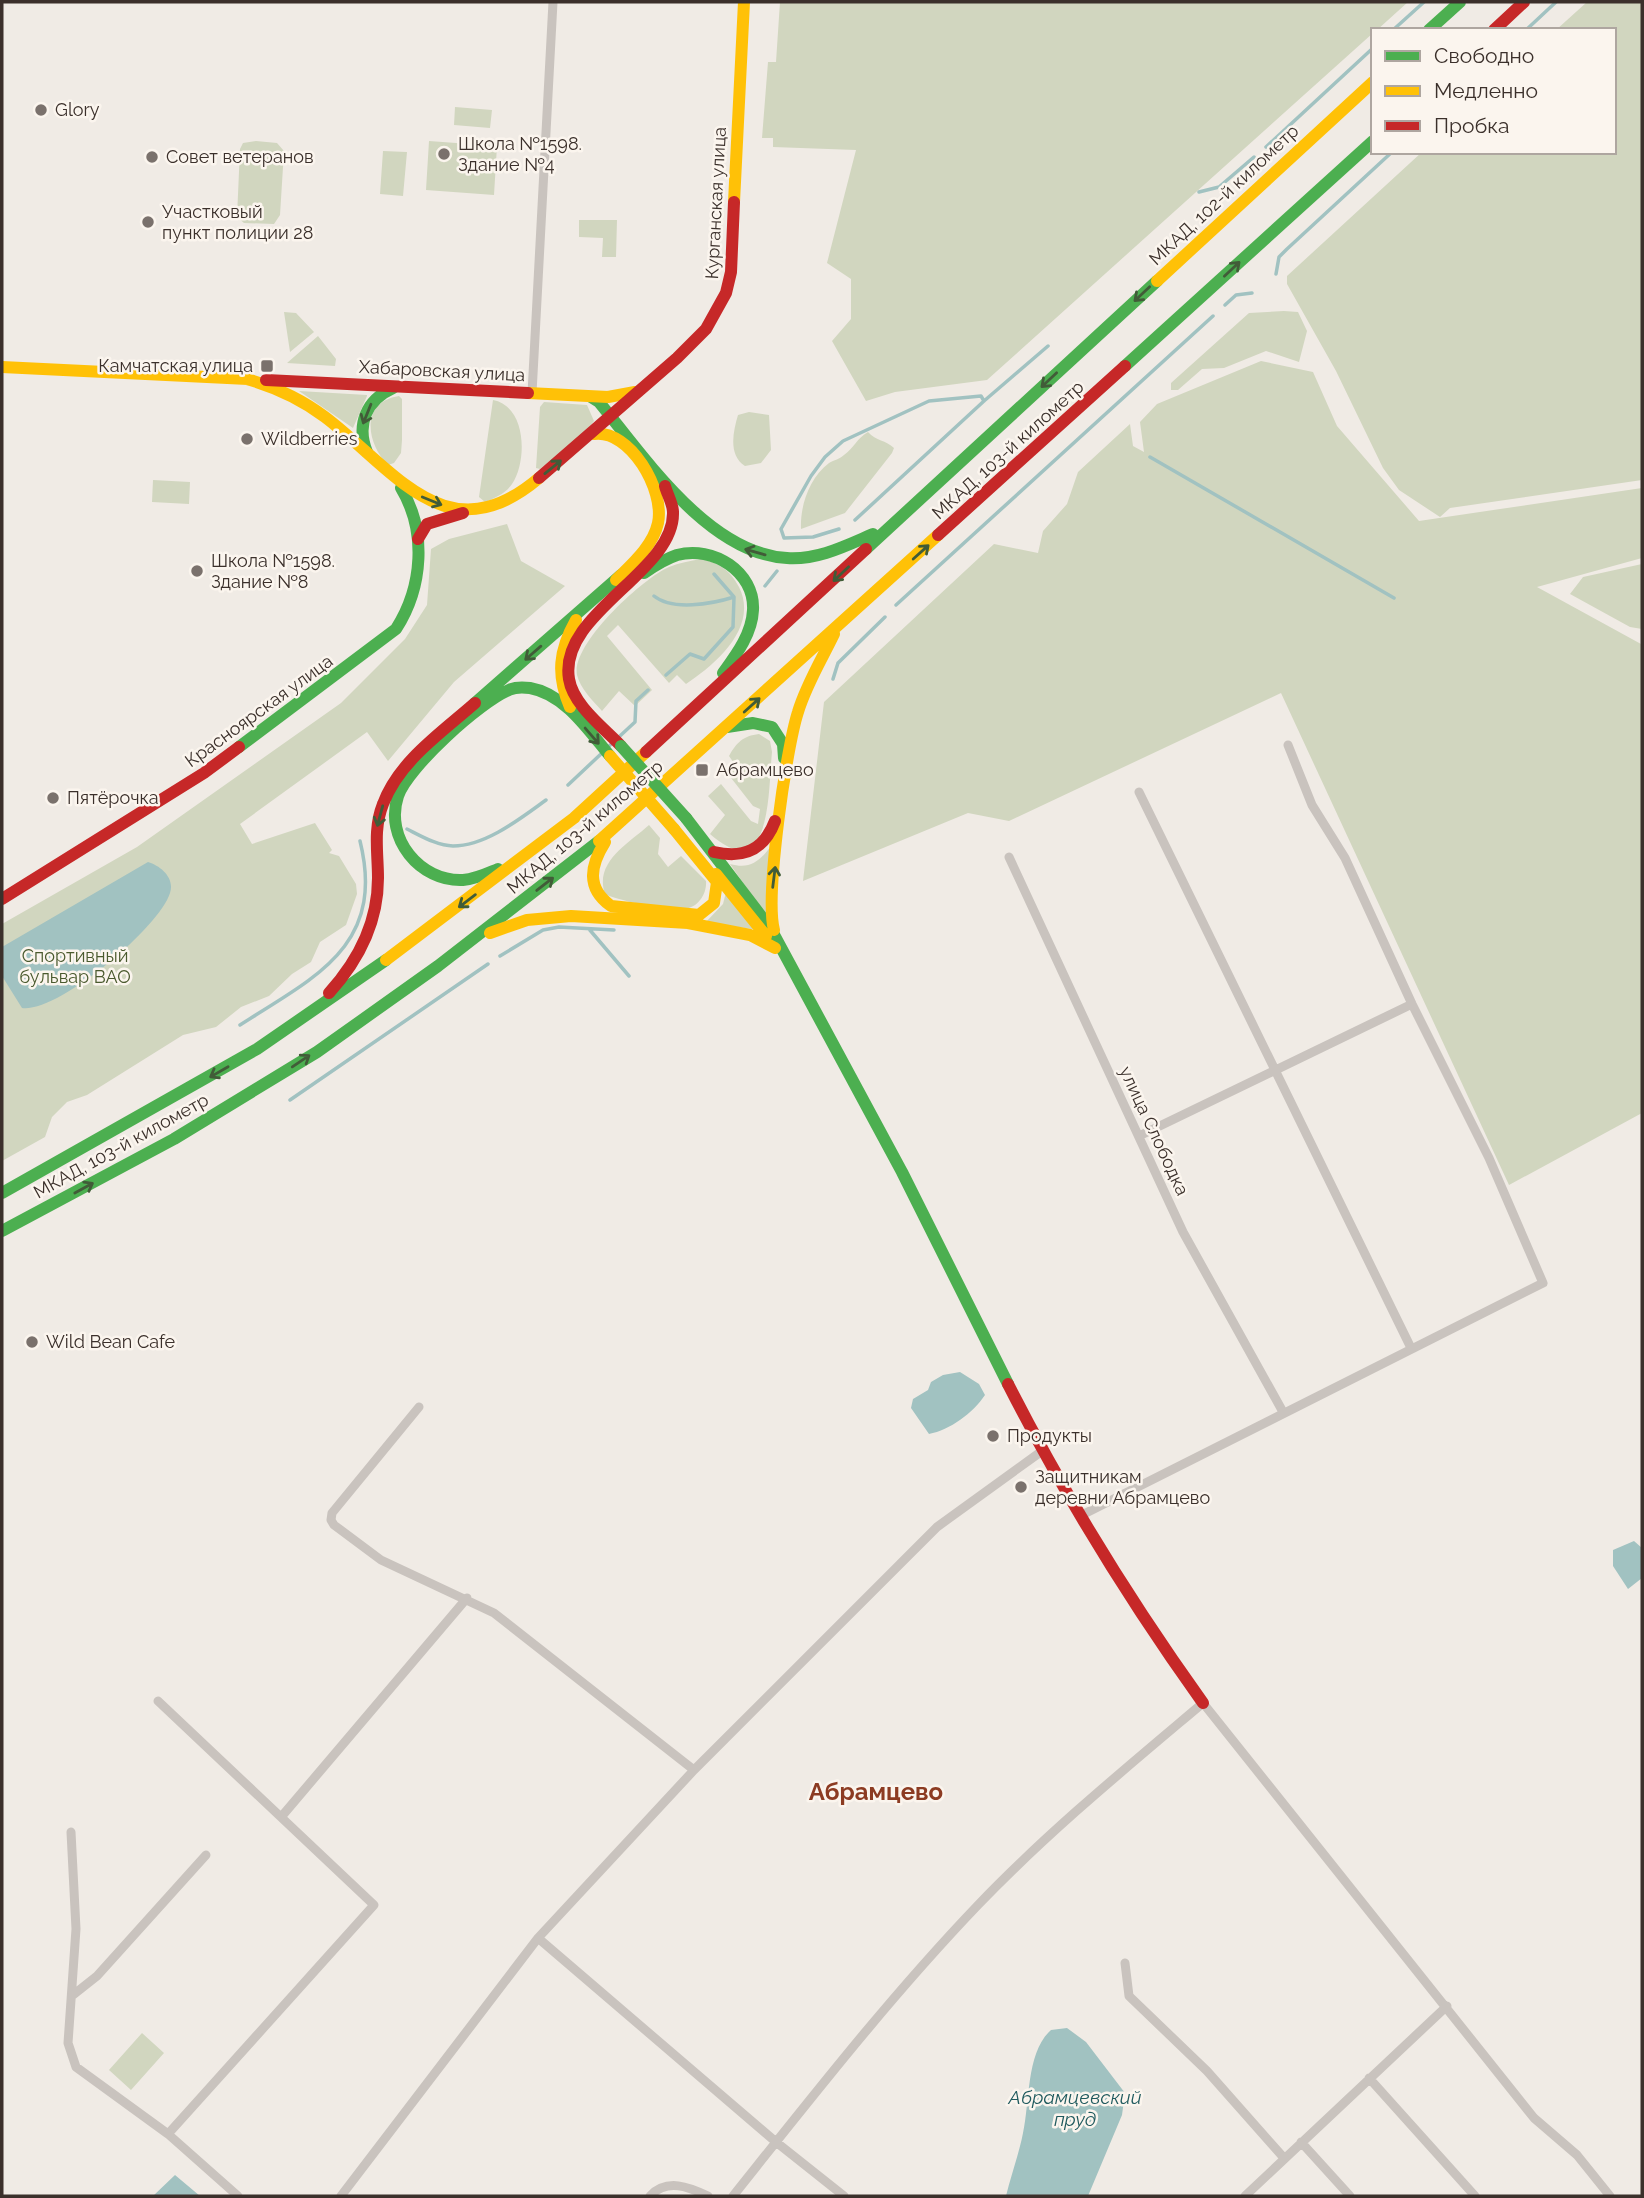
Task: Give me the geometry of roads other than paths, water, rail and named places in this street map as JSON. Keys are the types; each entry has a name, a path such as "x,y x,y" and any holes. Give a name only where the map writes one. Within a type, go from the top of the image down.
{"main road":[{"name":"Курганская улица","path":"593,434 705,331 726,299 731,272 744,2"},
{"path":"1431,28 1460,2"},
{"path":"1496,28 1524,2"},
{"name":"МКАД, 102-й километр","path":"1099,333 1371,84"},
{"name":"МКАД, 103-й километр","path":"2,1231 162,1145 275,1078 470,942 596,845 1371,143"},
{"name":"МКАД, 103-й километр","path":"2,1193 257,1049 421,936 574,818 656,746 1099,333"},
{"name":"Хабаровская улица","path":"2,367 583,396 619,397 639,391"},
{"name":"Хабаровская улица","path":"243,378 269,385 309,405 337,425 394,480 439,505 474,510 493,507 512,499 593,434"},
{"path":"371,458 362,441 366,411 380,393 402,387"},
{"path":"583,396 599,402 659,477 668,491 672,506 670,524 663,543 635,578 582,631 573,644 568,663 569,677 575,691 714,852 764,919 777,946"},
{"path":"574,715 561,690 558,675 564,639 575,621 652,540 659,523 660,506 657,494 625,445 611,434 593,434"},
{"path":"659,477 720,536 739,547 782,558 833,554 857,544 886,526 945,478"},
{"name":"Красноярская улица","path":"2,899 204,774 383,640 404,619 413,601 417,543 411,504 394,480"},
{"path":"417,543 427,524 474,510"},
{"path":"635,578 678,555 706,553 720,558 744,579 753,608 739,651 720,678 656,746"},
{"path":"257,1049 331,991 359,953 375,912 377,826 384,801 396,777 411,759 621,575"},
{"path":"777,946 771,919 771,895 791,740 798,710 836,629"},
{"path":"574,818 492,873 467,882 430,875 417,866 407,854 395,823 396,804 402,786 418,766 496,697 510,689 528,688 554,698 574,715 713,874 718,893 709,911 699,915 611,906 599,900 592,889 591,877 595,858 628,816"},
{"path":"714,852 739,856 761,847 770,837 775,823 784,756 783,744 772,727 753,723 727,727"},
{"path":"703,862 733,892 777,946 793,971 902,1172 1042,1451 1134,1606 1203,1703"},
{"path":"470,942 527,920 571,916 688,923 750,935 777,946"}],"street":[{"path":"532,393 553,2"},
{"path":"1080,1516 1543,1283 1489,1158 1412,1004 1345,858 1312,805 1288,745"},
{"path":"1139,792 1411,1348"},
{"name":"улица Слободка","path":"1009,857 1183,1232 1283,1412"},
{"path":"1139,1136 1412,1004"},
{"path":"419,1407 332,1513 331,1520 381,1560 467,1598 512,1626 694,1770"},
{"path":"341,2196 538,1938 694,1770 937,1527 1042,1451"},
{"path":"282,1816 467,1598"},
{"path":"158,1701 374,1905 168,2134"},
{"path":"733,2196 854,2042 979,1904 1060,1826 1203,1703 1534,2118 1577,2155 1611,2196"},
{"path":"71,1832 76,1929 68,2043 76,2067 168,2134 238,2196"},
{"path":"73,1995 97,1976 206,1855"},
{"path":"538,1938 776,2142 844,2196"},
{"path":"1125,1963 1129,1996 1207,2071 1284,2158"},
{"path":"1245,2196 1447,2006"},
{"path":"1368,2078 1475,2196"},
{"path":"1301,2142 1350,2196"},
{"path":"650,2196 657,2189 683,2185 708,2196"}],"water":[{"path":"148,862 166,873 171,888 162,908 147,926 128,946 82,983 38,1006 22,1008 2,976 2,947"},
{"path":"960,1372 979,1384 985,1395 960,1420 929,1434 911,1408 913,1399 928,1390 931,1382 943,1375"},
{"path":"1634,1541 1642,1548 1642,1578 1628,1589 1613,1566 1613,1550"},
{"name":"Абрамцевский пруд","path":"1067,2028 1086,2042 1125,2093 1122,2115 1088,2196 1006,2196 1021,2141 1030,2078 1037,2051 1051,2030"},
{"path":"175,2175 200,2196 153,2196"}],"waterway":[{"path":"1395,28 1424,2"},
{"path":"1528,28 1556,2"},
{"path":"1266,147 1371,50"},
{"path":"1276,274 1279,257 1390,154"},
{"path":"1199,192 1219,187 1254,157"},
{"path":"1225,305 1236,295 1252,293"},
{"path":"896,605 1213,316"},
{"path":"855,520 1048,346"},
{"path":"839,529 813,537 784,538 781,529 811,476 825,457 843,441 929,401 981,396 984,401"},
{"path":"1150,457 1394,598"},
{"path":"765,586 777,571"},
{"path":"666,675 690,654 704,659 733,627 734,597 714,574"},
{"path":"654,596 662,601 681,605 704,604 734,597"},
{"path":"833,679 838,663 885,617"},
{"path":"607,748 635,722 636,701 648,690"},
{"path":"568,785 602,753"},
{"path":"407,829 441,844 465,845 502,830 546,800"},
{"path":"240,1025 318,973 338,954 353,933 363,907 365,877 360,841"},
{"path":"500,956 543,930 559,927 614,930"},
{"path":"589,929 629,976"},
{"path":"290,1100 488,964"}],"place":[{"name":"Glory","path":"41,110"},
{"name":"Школа №1598. Здание №4","path":"444,154"},
{"name":"Совет ветеранов","path":"152,157"},
{"name":"Участковый пункт полиции 28","path":"148,222"},
{"name":"Камчатская улица","path":"267,366"},
{"name":"Wildberries","path":"247,439"},
{"name":"Школа №1598. Здание №8","path":"197,571"},
{"name":"Абрамцево","path":"702,770"},
{"name":"Пятёрочка","path":"53,798"},
{"name":"Wild Bean Cafe","path":"32,1342"},
{"name":"Продукты","path":"993,1436"},
{"name":"Защитникам деревни Абрамцево","path":"1021,1487"}],"district":[{"name":"Абрамцево","path":"876,1792"}],"park label":[{"name":"Спортивный бульвар ВАО","path":"75,966"}]}
